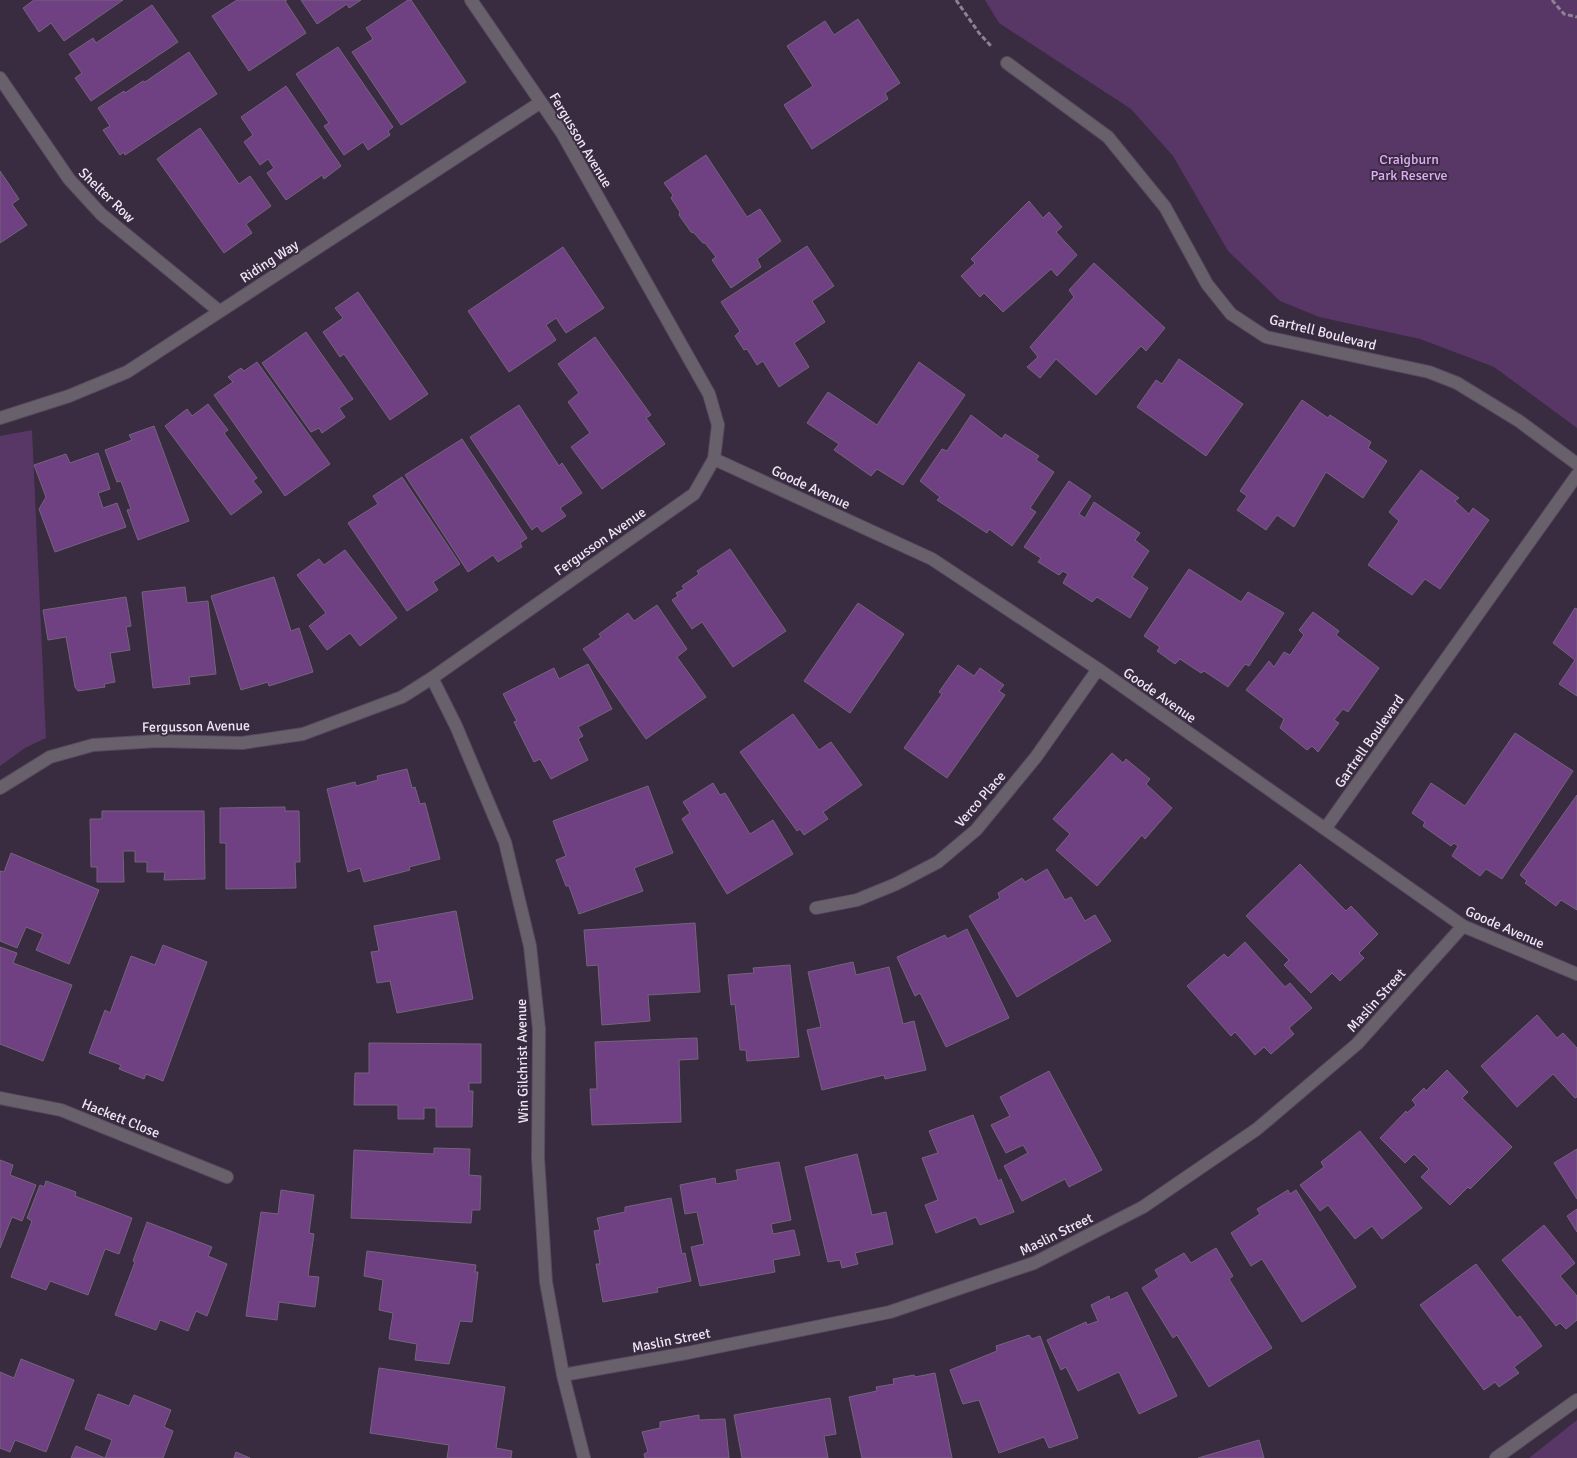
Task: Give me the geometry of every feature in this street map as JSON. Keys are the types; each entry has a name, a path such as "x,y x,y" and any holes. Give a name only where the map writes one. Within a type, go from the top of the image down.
{"street":[{"name":"Fergusson Avenue","path":"0,788 50,757 94,745 158,741 242,742 303,734 402,697 432,678 694,494 714,458 718,426 709,394 562,132 471,0"},
{"name":"Gartrell Boulevard","path":"1007,63 1108,137 1165,207 1207,284 1231,314 1266,337 1429,372 1457,384 1519,420 1577,464"},
{"name":"Shelter Row","path":"0,78 69,180 101,214 219,311"},
{"name":"Riding Way","path":"0,418 69,396 127,372 541,102"},
{"name":"Goode Avenue","path":"714,458 932,559 1098,669 1463,926 1577,974"},
{"name":"Gartrell Boulevard","path":"1325,829 1577,475"},
{"name":"Verco Place","path":"816,908 857,900 896,884 938,862 976,830 1036,757 1098,669"},
{"name":"Win Gilchrist Avenue","path":"432,678 456,726 505,842 530,946 539,1029 538,1158 546,1282 563,1375 584,1458"},
{"name":"Maslin Street","path":"563,1375 687,1353 890,1312 1034,1263 1143,1207 1256,1129 1357,1044 1463,926"},
{"name":"Hackett Close","path":"0,1098 60,1110 228,1177"},
{"path":"1496,1458 1577,1400"}],"path":[{"path":"956,0 979,33 1007,63"},
{"path":"1552,0 1564,14 1577,17"}],"green space":[{"name":"Craigburn Park Reserve","path":"985,0 1577,0 1577,428 1494,367 1420,339 1319,317 1280,301 1228,251 1173,156 1131,109 999,23"},
{"path":"32,430 46,738 25,748 0,766 0,436"},
{"path":"1577,1420 1577,1458 1529,1458"}],"building":[{"path":"34,0 123,0 64,41 51,23 39,32 23,8"},
{"path":"237,0 287,0 285,1 306,33 249,71 212,16"},
{"path":"301,0 361,0 349,8 347,4 317,24"},
{"path":"408,0 411,0 466,82 401,125 352,52 373,39 366,28"},
{"path":"152,5 178,42 91,101 75,78 82,73 69,54 93,38 96,43"},
{"path":"858,19 900,83 885,93 888,99 812,149 784,105 813,86 787,46 825,21 834,35"},
{"path":"338,47 393,127 388,131 390,135 368,150 363,142 344,155 324,126 329,123 296,74"},
{"path":"189,52 217,94 125,155 124,152 120,155 103,130 110,126 98,108 124,91 125,93 143,81 145,82"},
{"path":"286,86 341,166 324,179 322,175 286,200 267,173 274,168 268,159 260,165 244,142 253,135 241,117"},
{"path":"200,128 239,184 250,176 271,206 246,224 252,233 224,253 157,159"},
{"path":"706,155 747,217 760,209 781,241 757,259 761,267 731,288 712,260 716,257 705,243 691,232 679,215 680,212 671,198 673,195 664,183"},
{"path":"0,171 19,199 12,204 27,225 0,243"},
{"path":"1029,201 1043,218 1049,212 1062,227 1056,232 1077,255 1057,276 1051,269 1003,312 984,293 980,297 961,276 975,263 971,259"},
{"path":"807,246 834,286 812,301 825,322 794,343 809,367 779,387 763,361 757,365 747,349 744,350 735,336 740,331 721,302"},
{"path":"563,247 604,308 566,333 556,318 546,325 556,340 509,372 468,311"},
{"path":"1094,263 1165,328 1146,351 1141,346 1096,395 1056,359 1040,378 1027,367 1038,357 1030,347 1074,297 1069,290"},
{"path":"358,292 428,394 390,420 344,354 340,357 323,332 343,318 335,308"},
{"path":"306,332 353,399 339,408 345,417 322,433 319,428 311,432 262,363"},
{"path":"595,337 651,415 646,418 665,444 602,489 571,447 590,433 568,402 579,393 558,364"},
{"path":"1179,359 1243,404 1206,456 1137,407 1156,380 1162,384"},
{"path":"257,362 330,464 285,496 214,395 233,382 228,377 241,368 244,371"},
{"path":"919,362 965,395 903,485 877,469 871,476 834,450 839,444 807,423 828,392 877,425"},
{"path":"1302,400 1328,418 1330,415 1371,442 1368,448 1387,461 1363,498 1326,472 1294,527 1277,515 1266,530 1237,510 1247,496 1240,491"},
{"path":"208,404 228,430 224,433 257,478 253,481 262,492 231,515 165,426 187,409 192,416"},
{"path":"519,405 559,466 562,463 582,493 560,508 566,516 542,532 537,526 532,530 470,437"},
{"path":"971,415 1002,439 1005,434 1039,456 1036,460 1054,472 1030,508 1036,512 1012,546 989,529 987,533 937,500 940,497 920,481 942,449 947,451"},
{"path":"154,426 189,521 138,540 127,510 131,509 121,481 117,482 105,450 132,440 129,435"},
{"path":"462,439 527,538 520,543 522,547 498,562 493,555 468,572 405,475"},
{"path":"98,453 110,489 98,493 103,508 117,503 126,527 55,552 39,509 46,497 34,465 66,454 70,463"},
{"path":"1421,470 1459,498 1455,501 1469,514 1473,508 1489,520 1440,589 1425,579 1412,595 1368,565 1399,521 1389,512"},
{"path":"402,477 460,564 433,582 438,590 407,611 348,523 378,504 373,496"},
{"path":"1069,481 1091,496 1079,514 1085,518 1094,502 1140,533 1135,540 1149,551 1132,577 1148,588 1130,618 1097,597 1092,602 1063,583 1068,574 1063,571 1059,575 1038,562 1041,558 1024,547"},
{"path":"730,549 786,631 733,667 702,622 692,629 672,600 678,596 676,593 684,589 682,586 699,574 697,571"},
{"path":"345,550 397,618 360,646 350,633 327,650 309,626 326,613 297,575 319,559 324,565"},
{"path":"1189,569 1241,602 1248,592 1284,613 1249,666 1245,664 1228,687 1204,671 1201,673 1180,659 1175,664 1157,651 1160,647 1144,636"},
{"path":"274,577 291,631 299,628 313,672 269,686 268,682 241,690 211,596"},
{"path":"185,587 187,603 208,601 216,674 189,677 190,684 153,688 142,592"},
{"path":"126,597 131,626 126,627 130,650 110,653 115,682 104,684 105,687 78,691 75,687 66,637 48,640 43,610"},
{"path":"858,603 904,634 850,713 804,681"},
{"path":"657,605 687,649 677,657 706,697 646,739 583,649 601,637 599,634 628,613 634,621"},
{"path":"1575,608 1577,609 1577,696 1559,684 1575,660 1553,643"},
{"path":"1313,612 1339,631 1336,635 1379,668 1348,712 1343,709 1334,720 1339,723 1318,752 1312,746 1307,750 1280,728 1284,719 1246,690 1269,661 1274,667 1284,652 1290,655 1304,635 1299,630"},
{"path":"588,664 612,709 578,727 583,736 578,739 588,760 551,779 540,759 534,762 514,722 517,721 503,694 554,668 559,679"},
{"path":"958,665 974,676 980,668 1004,685 999,691 1005,695 947,778 904,748 942,694 939,692"},
{"path":"793,714 819,750 831,742 862,785 823,812 828,819 804,835 800,829 797,831 740,752"},
{"path":"1515,733 1573,771 1502,879 1486,869 1480,876 1452,856 1458,846 1454,843 1451,846 1423,826 1425,822 1412,813 1431,783 1465,806"},
{"path":"1112,753 1123,763 1126,759 1150,779 1146,784 1172,808 1145,839 1142,835 1097,886 1056,850 1070,834 1053,819"},
{"path":"407,769 412,788 415,787 420,804 425,803 440,859 409,867 410,870 364,882 360,868 348,872 327,789 355,782 356,786 378,780 377,776"},
{"path":"713,783 720,795 725,793 750,834 773,820 793,854 727,894 682,819 690,813 683,802"},
{"path":"648,786 673,853 634,868 643,891 579,914 569,886 566,886 556,860 566,856 553,821"},
{"path":"1577,795 1577,910 1561,900 1556,906 1525,883 1527,881 1520,875"},
{"path":"285,807 285,811 299,811 300,862 295,862 296,888 226,889 226,843 220,843 220,808"},
{"path":"102,811 204,811 205,879 164,880 165,872 147,872 147,862 135,862 135,851 123,851 124,882 97,882 97,867 91,867 90,819 102,819"},
{"path":"11,853 99,890 69,964 36,950 43,934 26,927 17,948 0,941 0,871 4,872"},
{"path":"1300,864 1346,911 1351,906 1378,934 1359,953 1364,958 1340,981 1332,973 1311,993 1284,965 1289,960 1246,916"},
{"path":"1047,869 1065,900 1071,897 1085,921 1095,915 1111,941 1017,997 969,916 1000,898 998,893 1022,878 1025,882"},
{"path":"456,911 473,999 397,1013 390,981 377,983 371,952 379,951 374,926"},
{"path":"695,923 700,992 648,995 650,1021 602,1025 598,965 587,966 584,930"},
{"path":"967,929 1009,1018 946,1047 920,993 915,996 897,957 945,935 947,939"},
{"path":"1245,942 1285,987 1290,983 1312,1008 1289,1028 1294,1034 1271,1054 1264,1047 1255,1055 1235,1032 1231,1036 1187,986 1224,954 1228,958"},
{"path":"163,945 207,962 163,1081 146,1074 144,1079 119,1069 121,1065 89,1053 105,1010 110,1013 131,956 155,965"},
{"path":"0,947 17,953 13,963 72,985 43,1061 0,1044"},
{"path":"853,962 856,975 889,967 903,1024 914,1021 926,1070 885,1079 884,1075 822,1090 807,1030 821,1027 808,972"},
{"path":"790,965 799,1057 747,1061 746,1050 740,1050 735,1004 731,1005 728,975 754,973 753,968"},
{"path":"1537,1015 1557,1038 1563,1033 1577,1048 1577,1097 1575,1098 1553,1074 1517,1107 1481,1066"},
{"path":"697,1038 698,1059 679,1060 681,1122 592,1125 590,1089 597,1089 595,1042"},
{"path":"369,1043 481,1044 481,1083 469,1083 469,1091 473,1091 472,1127 436,1127 436,1108 424,1108 424,1119 398,1119 398,1105 354,1105 355,1073 369,1073"},
{"path":"1447,1070 1468,1092 1462,1098 1512,1147 1470,1189 1468,1187 1450,1205 1421,1177 1429,1169 1414,1154 1405,1163 1380,1138 1406,1111 1407,1113 1416,1105 1412,1100 1424,1088 1426,1091"},
{"path":"1049,1071 1102,1170 1069,1187 1065,1179 1022,1201 1004,1166 1028,1153 1023,1145 1006,1153 991,1125 1010,1116 1000,1097"},
{"path":"973,1115 998,1181 1001,1179 1014,1212 980,1225 976,1217 936,1233 925,1205 938,1200 922,1158 938,1153 929,1131"},
{"path":"1360,1131 1422,1208 1382,1239 1372,1226 1355,1239 1328,1205 1320,1211 1300,1185 1324,1167 1321,1162"},
{"path":"434,1148 470,1149 469,1175 481,1176 480,1210 472,1210 471,1223 351,1218 354,1150 434,1154"},
{"path":"1577,1149 1577,1199 1554,1163"},
{"path":"857,1154 872,1215 886,1212 893,1244 855,1253 858,1264 842,1268 840,1260 828,1262 805,1167"},
{"path":"0,1160 13,1165 10,1175 36,1185 22,1221 12,1217 0,1248"},
{"path":"779,1162 791,1220 771,1224 773,1234 794,1230 800,1255 773,1260 775,1272 700,1286 691,1247 704,1244 697,1212 685,1214 680,1185 715,1178 716,1184 738,1180 736,1170"},
{"path":"46,1181 76,1192 75,1196 132,1218 119,1254 105,1249 88,1295 50,1281 46,1290 11,1277 32,1221 27,1218 40,1185 44,1187"},
{"path":"281,1190 314,1195 309,1233 314,1234 308,1276 319,1277 315,1307 279,1302 277,1320 246,1316 261,1212 278,1214"},
{"path":"1288,1190 1290,1194 1296,1190 1356,1287 1302,1322 1262,1259 1251,1266 1231,1233 1260,1214 1257,1209"},
{"path":"671,1198 682,1254 685,1253 691,1281 657,1288 658,1292 603,1302 596,1264 600,1264 594,1231 600,1230 597,1218 625,1212 625,1207"},
{"path":"1577,1209 1577,1232 1567,1216"},
{"path":"147,1222 212,1247 208,1256 227,1264 207,1316 196,1311 188,1331 160,1320 156,1330 115,1315 135,1262 133,1261"},
{"path":"1544,1225 1575,1263 1560,1276 1577,1296 1577,1320 1566,1329 1560,1323 1556,1326 1502,1260"},
{"path":"1216,1248 1233,1276 1229,1279 1272,1348 1209,1387 1177,1335 1173,1338 1142,1288 1159,1277 1155,1270 1184,1253 1191,1263"},
{"path":"367,1251 476,1265 475,1272 478,1272 472,1322 460,1321 449,1364 415,1360 417,1344 389,1339 393,1313 379,1310 383,1280 364,1276"},
{"path":"1476,1264 1517,1318 1520,1316 1542,1346 1514,1367 1519,1373 1499,1387 1495,1382 1484,1390 1420,1305"},
{"path":"1127,1292 1177,1396 1139,1414 1119,1372 1078,1391 1066,1367 1061,1370 1047,1340 1086,1322 1087,1325 1098,1321 1091,1305 1109,1296 1110,1300"},
{"path":"1029,1335 1032,1339 1040,1336 1078,1438 1049,1448 1044,1437 999,1453 979,1400 963,1404 950,1370 997,1351 996,1346"},
{"path":"21,1359 74,1380 46,1452 15,1440 10,1452 0,1448 0,1372 14,1378"},
{"path":"379,1368 505,1387 496,1448 512,1451 511,1458 447,1458 449,1445 370,1433"},
{"path":"935,1373 952,1458 862,1458 849,1397 877,1391 876,1387 894,1384 893,1379"},
{"path":"98,1394 129,1406 134,1395 171,1410 164,1427 173,1431 163,1458 105,1458 112,1440 85,1429"},
{"path":"830,1398 836,1434 824,1436 828,1458 742,1458 734,1415"},
{"path":"699,1415 699,1420 725,1419 729,1458 645,1458 644,1454 648,1452 642,1432 660,1428 660,1422"},
{"path":"1259,1440 1264,1458 1198,1458"},
{"path":"76,1446 105,1458 71,1458"},
{"path":"236,1452 250,1458 234,1458"}]}
